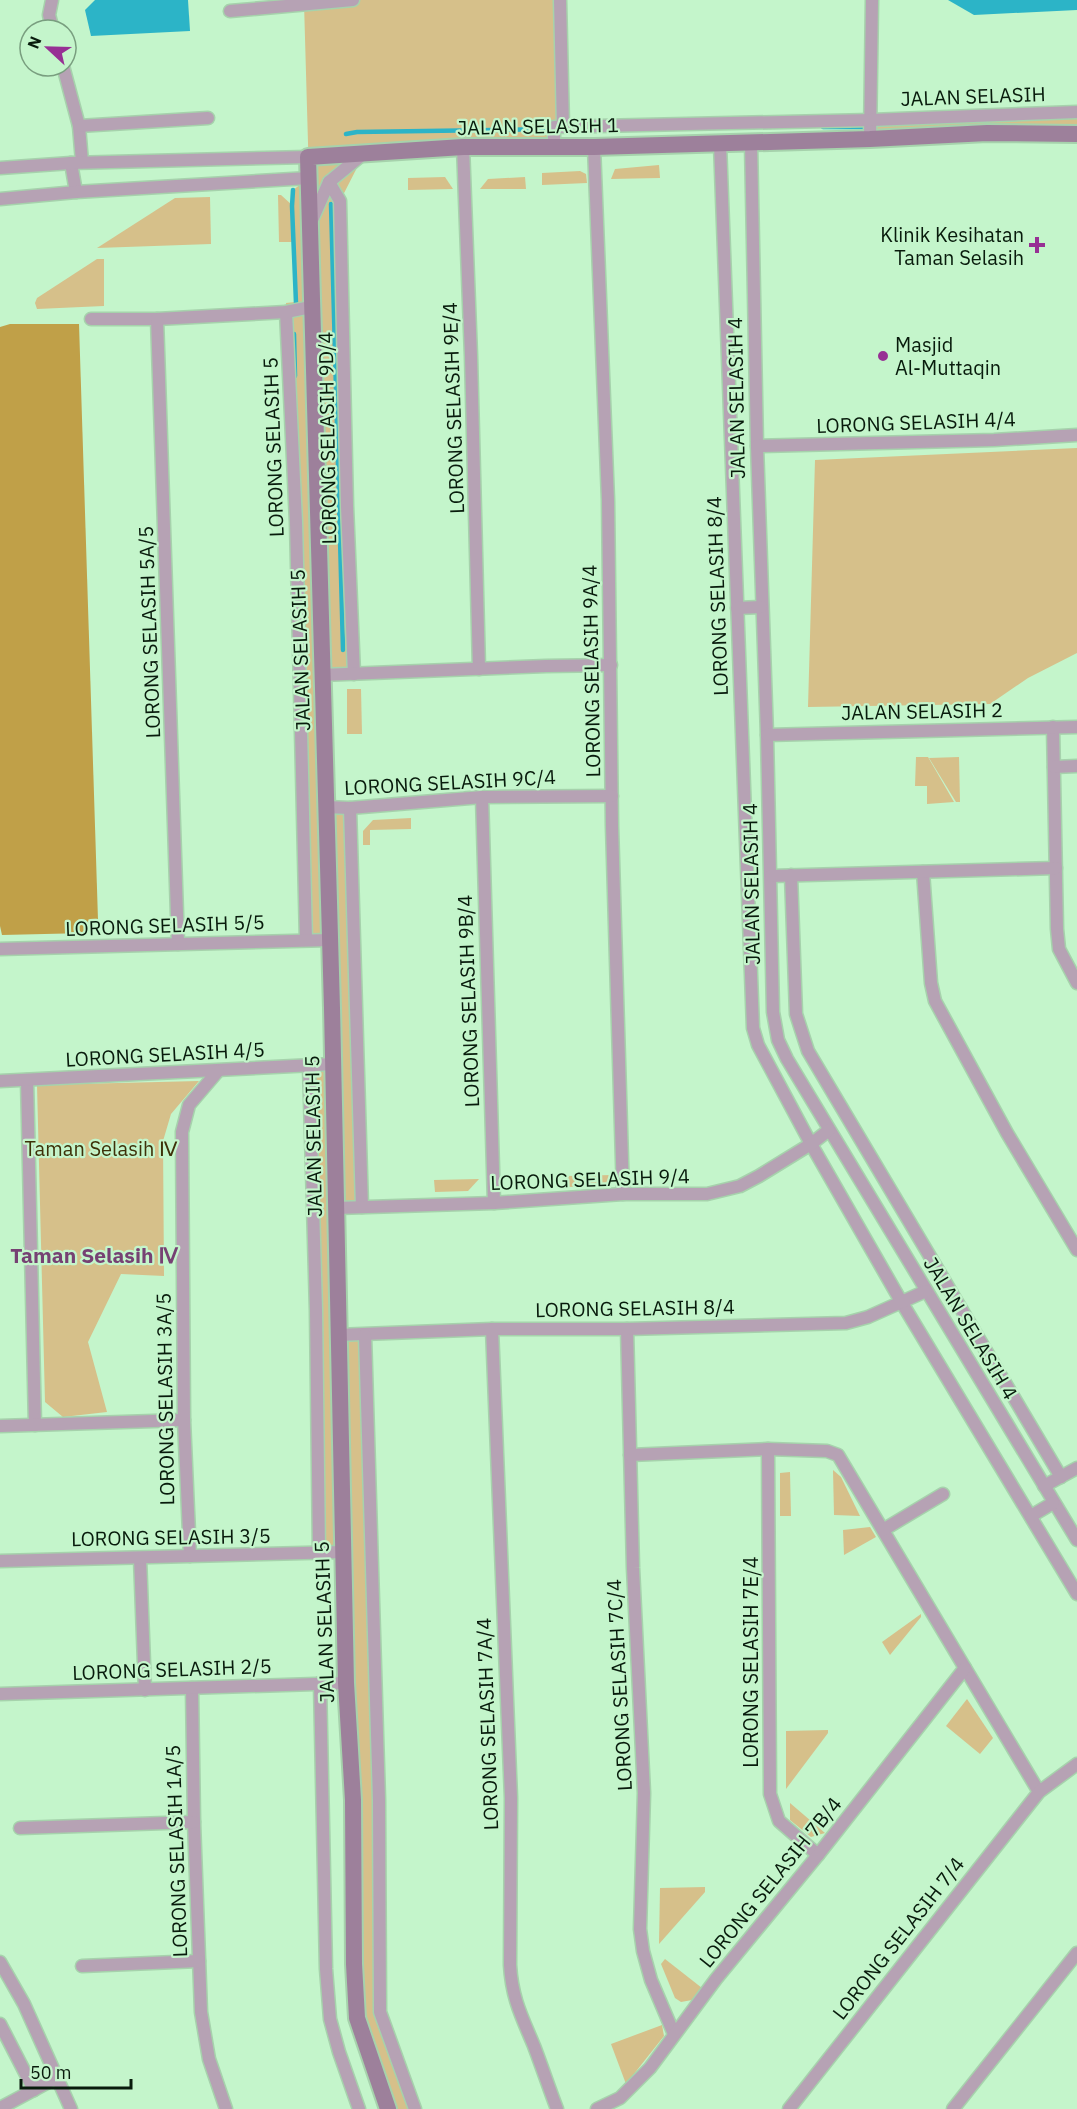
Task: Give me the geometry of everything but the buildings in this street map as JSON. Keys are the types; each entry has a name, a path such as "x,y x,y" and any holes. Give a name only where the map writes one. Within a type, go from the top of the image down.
{"street":[{"path":"50,18 52,0"},
{"path":"230,11 354,0"},
{"path":"554,148 554,127 563,126 560,0"},
{"path":"870,139 872,0"},
{"path":"66,78 79,126 76,192"},
{"name":"JALAN SELASIH","path":"563,126 871,120 1077,112"},
{"path":"79,126 208,118"},
{"name":"JALAN SELASIH 1","path":"0,168 77,163 308,157 462,147 554,148 870,139 987,133 1077,134"},
{"name":"JALAN SELASIH 4","path":"751,143 773,1012 778,1040 829,1130 1077,1540"},
{"name":"LORONG SELASIH 8/4","path":"720,144 753,1028 758,1045 811,1144 902,1303 1077,1594"},
{"name":"LORONG SELASIH 9E/4","path":"462,147 471,356 479,669"},
{"name":"LORONG SELASIH 9A/4","path":"594,147 608,500 612,796 623,1194"},
{"path":"309,231 315,210 329,182 363,154"},
{"name":"JALAN SELASIH 5","path":"308,157 330,940 346,1683 353,1800 354,1964 357,2018 388,2109"},
{"path":"0,199 76,192 309,178"},
{"name":"LORONG SELASIH 9D/4","path":"329,182 340,201 347,506 354,674"},
{"path":"91,320 286,312 311,307"},
{"name":"LORONG SELASIH 5","path":"286,312 296,522 306,940"},
{"name":"LORONG SELASIH 5A/5","path":"157,319 178,944"},
{"name":"LORONG SELASIH 4/4","path":"757,446 1077,435"},
{"path":"737,608 761,607"},
{"path":"321,675 611,665"},
{"name":"JALAN SELASIH 2","path":"767,735 1077,727"},
{"path":"1053,728 1057,929 1059,950 1077,983"},
{"path":"1054,767 1077,766"},
{"name":"LORONG SELASIH 9C/4","path":"326,807 482,797 612,796"},
{"name":"LORONG SELASIH 9B/4","path":"482,797 494,1203"},
{"path":"350,807 362,1207"},
{"path":"771,876 1056,868"},
{"path":"923,872 930,983 934,1001 1007,1133 1077,1250"},
{"path":"791,875 796,1014 808,1051 1061,1477"},
{"name":"LORONG SELASIH 5/5","path":"0,949 330,940"},
{"name":"LORONG SELASIH 4/5","path":"0,1081 333,1064"},
{"name":"JALAN SELASIH 5","path":"309,1066 316,1310 319,1553"},
{"name":"LORONG SELASIH 3A/5","path":"190,1556 184,1420 182,1132 189,1105 218,1071"},
{"path":"27,1080 35,1425"},
{"name":"LORONG SELASIH 9/4","path":"336,1208 494,1203 623,1194 707,1194 727,1190 759,1176 811,1144 829,1130"},
{"name":"LORONG SELASIH 8/4","path":"338,1335 492,1329 627,1329 846,1323 902,1303 926,1290"},
{"path":"316,1310 337,1310"},
{"name":"LORONG SELASIH 7A/4","path":"492,1329 511,1798 511,1985 517,2009 534,2046 556,2109"},
{"name":"LORONG SELASIH 7C/4","path":"627,1329 633,1580 644,1793 640,1929 643,1952 651,1980 674,2034"},
{"path":"365,1335 379,1800 380,2012 414,2109"},
{"path":"0,1426 184,1420"},
{"path":"630,1455 768,1449 827,1451 838,1455 1039,1792"},
{"name":"LORONG SELASIH 7E/4","path":"768,1449 770,1794 779,1821 818,1855"},
{"path":"1044,1486 1077,1468"},
{"path":"883,1530 943,1494"},
{"path":"1031,1516 1053,1503"},
{"name":"LORONG SELASIH 3/5","path":"0,1561 343,1552"},
{"path":"140,1558 145,1690"},
{"name":"LORONG SELASIH 7B/4","path":"597,2109 620,2098 650,2068 716,1979 818,1855 965,1668"},
{"name":"JALAN SELASIH 5","path":"320,1683 326,1969 330,2019 359,2109"},
{"name":"LORONG SELASIH 2/5","path":"0,1694 346,1683"},
{"name":"LORONG SELASIH 1A/5","path":"192,1688 201,2012 209,2059 226,2109"},
{"name":"LORONG SELASIH 7/4","path":"789,2109 1039,1792 1077,1764"},
{"path":"20,1828 194,1822"},
{"path":"953,2109 1077,1953"},
{"path":"82,1966 199,1961"},
{"path":"0,1962 24,2004 71,2109"},
{"path":"0,2024 34,2090"},
{"path":"0,2108 58,2077"}],"green space":[{"path":"354,0 560,0 563,126 554,127 554,148 364,154 340,201 354,674 322,675 326,807 350,808 362,1207 336,1208 337,1335 365,1335 380,2012 415,2109 388,2109 357,2018 343,1552 319,1553 309,1066 332,1064 330,940 306,940 296,522 286,303 295,302 293,242 279,242 278,195 292,205 293,190 309,178 304,3"},
{"path":"1077,112 1077,134 870,139 871,121"},
{"path":"659,165 660,178 611,179 615,169"},
{"path":"580,171 586,174 587,183 542,185 542,173"},
{"path":"445,177 453,189 408,190 408,178"},
{"path":"525,177 526,189 480,189 488,179"},
{"path":"210,197 211,244 97,248 175,198"},
{"path":"97,259 104,259 104,306 37,309 35,303 37,298"},
{"path":"1077,448 1077,653 1028,678 990,704 808,707 815,460"},
{"path":"347,689 361,689 362,734 347,734"},
{"path":"916,757 928,757 954,802 927,804 927,786 915,786"},
{"path":"959,757 960,802 956,802 929,758"},
{"path":"411,818 411,829 370,830 370,845 363,845 363,831 373,820"},
{"name":"Taman Selasih Ⅳ","path":"199,1081 171,1114 163,1141 164,1276 121,1274 88,1342 107,1412 63,1417 45,1402 37,1085"},
{"path":"613,1175 604,1186 567,1187 567,1176"},
{"path":"479,1179 468,1191 435,1192 434,1180"},
{"path":"833,1470 841,1477 860,1516 834,1515"},
{"path":"790,1472 791,1516 780,1516 780,1473"},
{"path":"870,1527 876,1537 844,1555 843,1530"},
{"path":"921,1614 921,1617 890,1655 882,1642"},
{"path":"967,1699 993,1738 980,1754 946,1726"},
{"path":"828,1730 828,1733 786,1789 786,1731"},
{"path":"790,1803 825,1833 811,1837 790,1820"},
{"path":"705,1887 705,1892 659,1944 660,1888"},
{"path":"665,1959 702,1988 692,2000 681,2002 675,1998 661,1964"},
{"path":"662,2025 664,2036 626,2084 611,2044"}],"shaded area":[{"path":"10,324 79,324 98,920 87,933 2,935 0,926 0,327"}],"water":[{"path":"95,0 188,0 190,31 91,36 85,10"},
{"path":"948,0 1077,0 1077,10 974,15"}],"waterway":[{"path":"823,127 868,127"},
{"path":"346,134 553,129"},
{"path":"293,190 296,303"},
{"path":"331,204 343,650"},
{"path":"294,334 295,376"}],"place":[{"name":"Klinik Kesihatan Taman Selasih","path":"1037,245"},
{"name":"Masjid Al-Muttaqin","path":"883,356"}],"district":[{"name":"Taman Selasih Ⅳ","path":"94,1255"}]}
